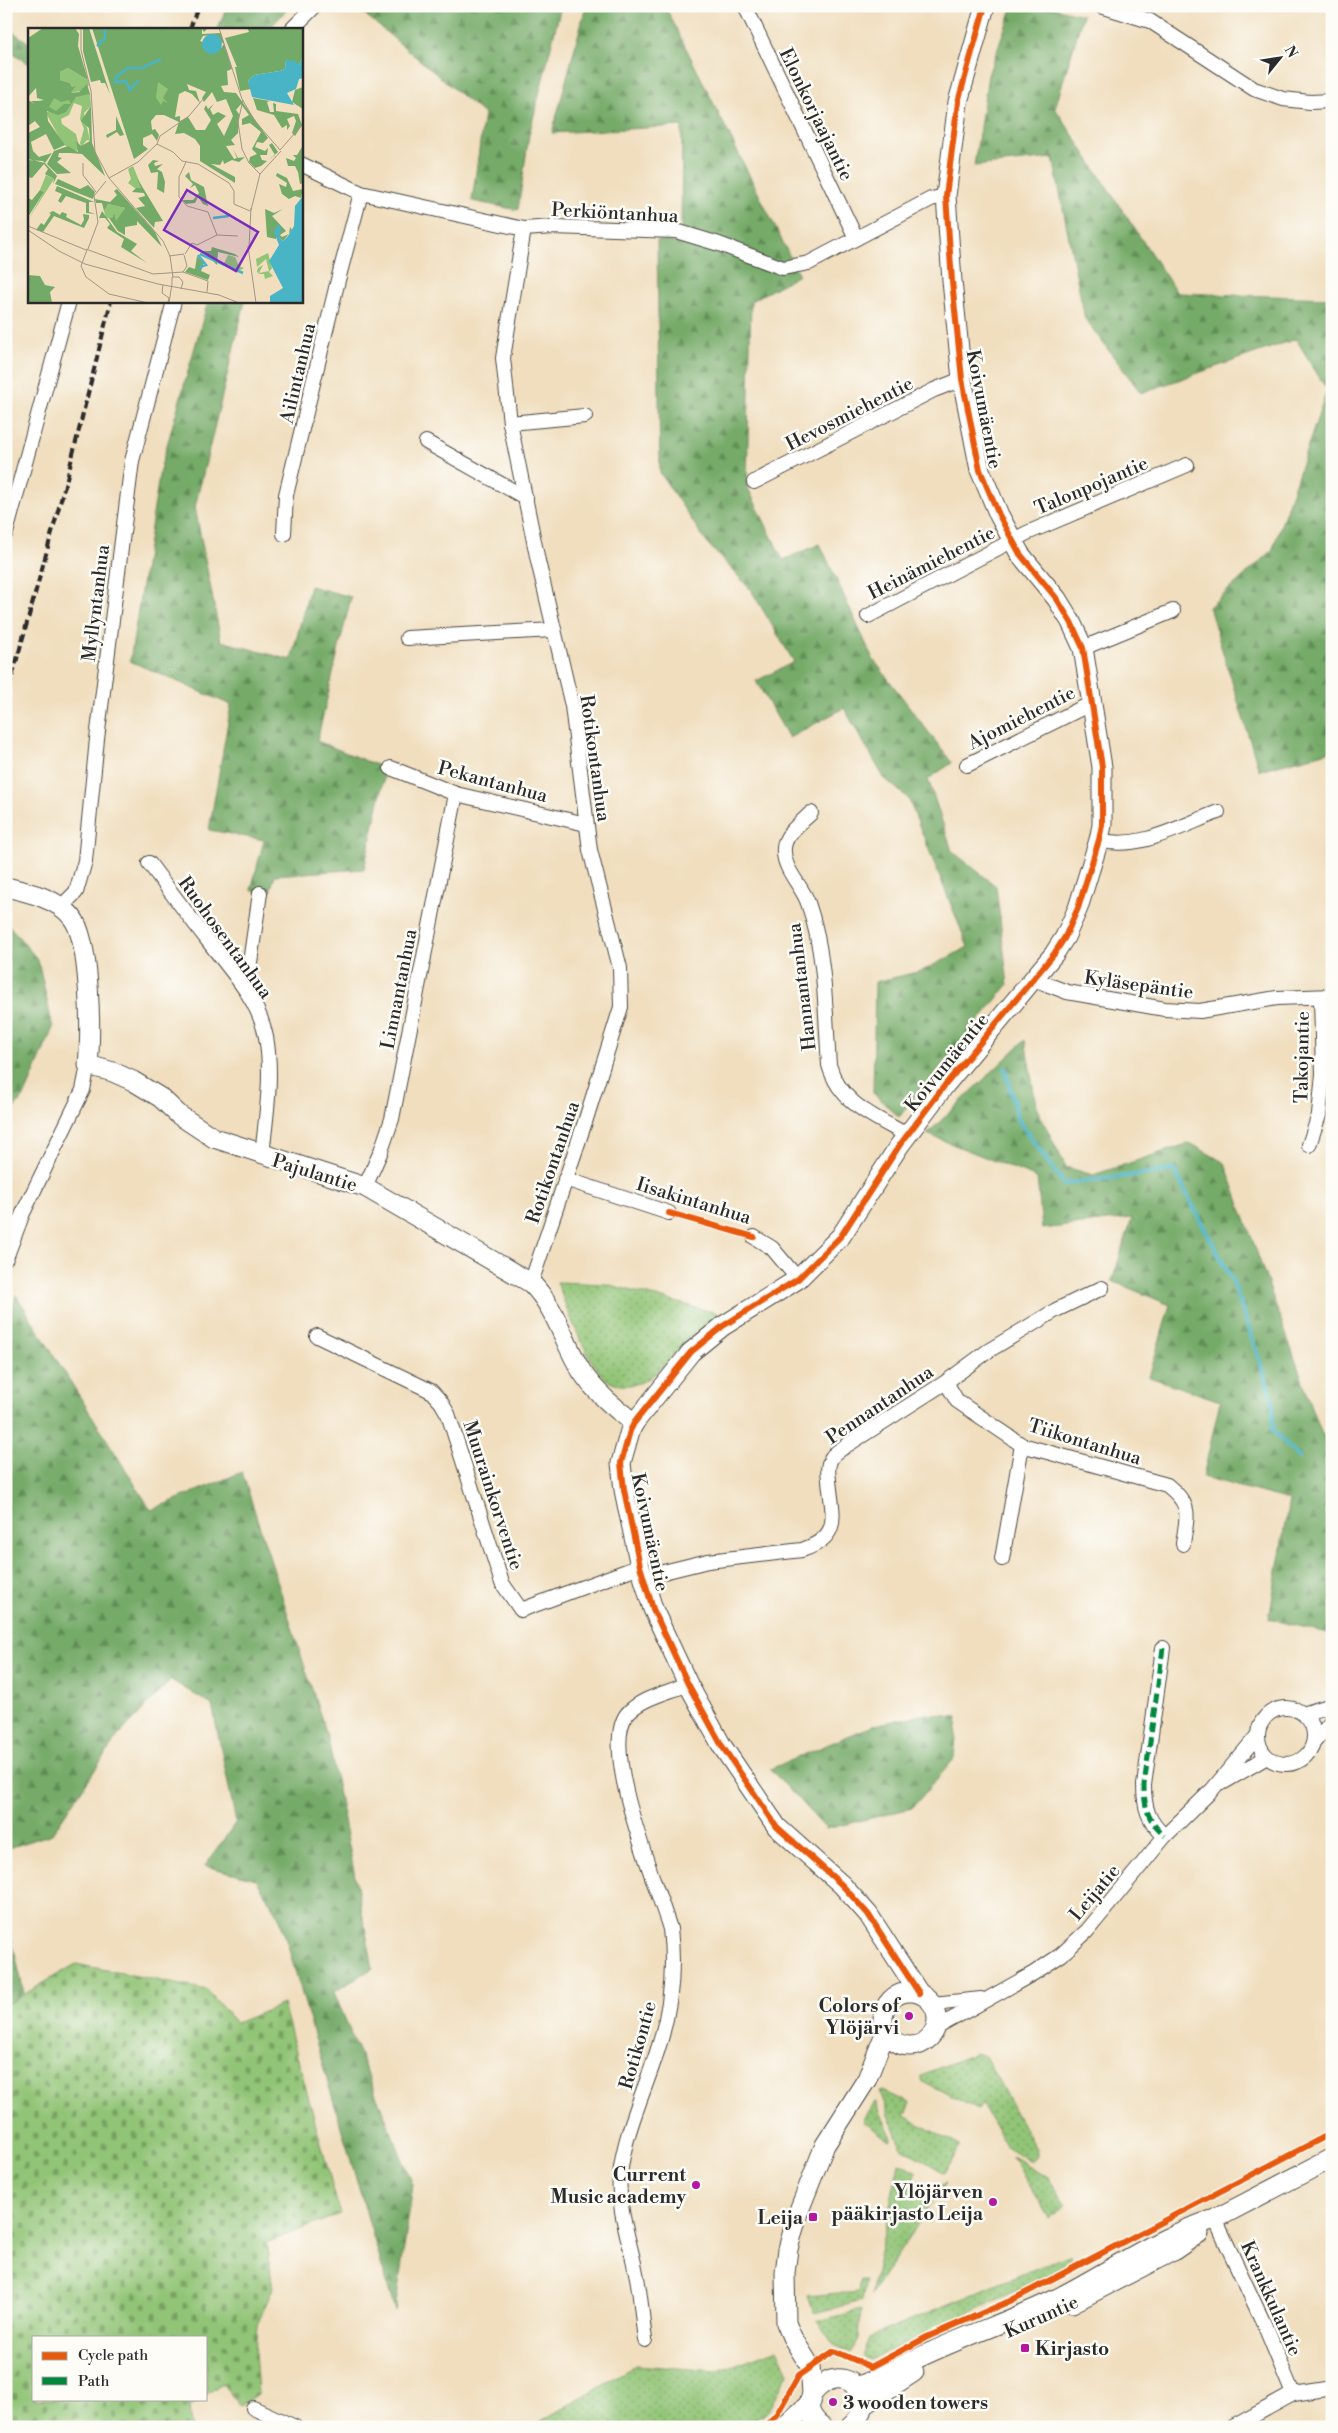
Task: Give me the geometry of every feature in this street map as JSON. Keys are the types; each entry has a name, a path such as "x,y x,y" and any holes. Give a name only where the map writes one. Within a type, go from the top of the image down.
{"street":[{"path":"293,28 315,6"},
{"name":"Elonkorjaajantie","path":"745,6 856,238"},
{"name":"Koivumäentie","path":"926,1998 892,1952 868,1914 842,1885 777,1827 722,1746 688,1684 653,1609 641,1572 624,1490 621,1463 634,1423 691,1352 723,1326 798,1280 841,1236 907,1135 1054,954 1069,928 1099,840 1102,825 1102,766 1082,648 1071,622 1057,599 1012,541 980,470 962,379 951,272 946,196 958,102 985,6"},
{"path":"1102,6 1150,21 1254,89 1283,99 1310,102 1332,101"},
{"name":"Perkiöntanhua","path":"302,164 361,193 524,229 563,227 676,231 719,244 783,268 809,262 930,199 946,196"},
{"name":"Ailintanhua","path":"284,534 286,495 361,193"},
{"name":"Rotikontanhua","path":"524,229 503,358 510,423 572,706 590,850 618,954 621,1007 531,1283"},
{"path":"6,533 69,302"},
{"name":"Myllyntanhua","path":"61,907 76,892 85,861 97,739 132,460 174,302"},
{"name":"Hevosmiehentie","path":"754,482 934,390 962,379"},
{"path":"510,423 585,416"},
{"path":"426,442 526,498"},
{"name":"Talonpojantie","path":"1012,541 1187,464"},
{"name":"Heinämiehentie","path":"868,616 1012,541"},
{"path":"1082,648 1173,611"},
{"path":"406,638 554,630"},
{"name":"Ajomiehentie","path":"967,765 1092,702"},
{"name":"Pekantanhua","path":"391,768 456,794 586,824"},
{"name":"Linnantanhua","path":"365,1187 392,1119 456,794"},
{"path":"1099,840 1114,844 1139,842 1218,812"},
{"name":"Hannantanhua","path":"811,813 788,835 784,848 788,868 807,900 818,933 829,1065 834,1081 844,1095 860,1108 907,1135"},
{"name":"Ruohosentanhua","path":"148,863 246,990 260,1017 266,1037 268,1059 268,1096 262,1155"},
{"path":"6,1258 23,1213 83,1090 90,1040 89,1002 82,940 72,917 61,907 33,894 10,888"},
{"path":"246,990 260,893"},
{"name":"Kyläsepäntie","path":"1033,979 1067,992 1166,1009 1200,1012 1277,998 1326,997"},
{"name":"Takojantie","path":"1309,1145 1319,1115 1323,1074 1326,997"},
{"name":"Pajulantie","path":"88,1065 113,1072 133,1081 161,1098 179,1114 214,1138 262,1155 333,1175 365,1187 531,1283 551,1306 582,1372 596,1391 634,1423"},
{"name":"Iisakintanhua","path":"565,1179 669,1213"},
{"name":"Iisakintanhua","path":"754,1237 772,1248 798,1280"},
{"name":"Pennantanhua","path":"641,1572 708,1561 802,1550 817,1545 829,1536 832,1523 828,1468 831,1458 844,1446 946,1382 988,1351 1056,1310 1102,1288"},
{"name":"Muurainkorventie","path":"317,1336 431,1391 441,1402 448,1414 502,1583 521,1610 641,1572"},
{"name":"Tiikontanhua","path":"946,1382 957,1401 1022,1445 1167,1485 1179,1494 1188,1509 1183,1544"},
{"path":"1002,1559 1022,1445"},
{"path":"1163,1648 1144,1804 1154,1828 1165,1836"},
{"name":"Rotikontie","path":"645,2340 637,2274 626,2232 620,2177 629,2134 665,2026 670,2002 672,1949 670,1929 623,1786 618,1738 621,1724 628,1713 642,1703 688,1684"},
{"path":"1303,1714 1332,1705"},
{"name":"Leijatie","path":"936,2028 1034,1973 1062,1955 1087,1930 1165,1836 1212,1790 1257,1736 1260,1724 1267,1715 1277,1708 1289,1707 1303,1714"},
{"path":"1303,1714 1309,1719 1314,1730 1314,1742"},
{"path":"1257,1736 1260,1748 1267,1757 1277,1763 1289,1764 1306,1756 1314,1742 1332,1722"},
{"name":"Leijatie","path":"1212,1790 1267,1757"},
{"name":"Koivumäentie","path":"892,1952 895,1996"},
{"path":"903,1992 926,1998 936,2012 936,2028 932,2035 918,2044 902,2045 896,2042 886,2030 883,2015 885,2007 895,1996 903,1992"},
{"name":"Leijatie","path":"926,1998 987,1998"},
{"path":"823,2427 814,2418 810,2366 792,2337 786,2323 785,2291 788,2249 809,2184 826,2145 867,2079 886,2030"},
{"path":"867,2079 902,2045"},
{"name":"Kuruntie","path":"855,2387 870,2383 931,2352 1055,2299 1164,2240 1215,2219 1332,2158"},
{"name":"Kuruntie","path":"862,2406 936,2360 1014,2329 1119,2280 1174,2251 1201,2232 1215,2219"},
{"name":"Krankkulantie","path":"1215,2219 1264,2324 1293,2394"},
{"path":"785,2291 797,2324 808,2343 837,2379"},
{"path":"784,2427 811,2398 822,2382 837,2379 850,2383 859,2393 862,2406 858,2419 852,2426"},
{"path":"1233,2427 1293,2394 1332,2388"},
{"path":"253,2408 295,2427"}],"green space":[{"path":"227,6 290,6 270,28 218,28"},
{"path":"355,6 561,6 529,135 518,210 472,201 484,114"},
{"path":"586,6 665,6 799,275 751,301 747,486 783,560 820,544 873,659 952,763 928,779 952,851 996,886 1008,985 899,1117 873,1093 875,982 922,971 968,947 908,798 884,778 844,708 789,738 756,681 794,662 751,590 707,543 660,473 657,240 681,243 682,126 552,133"},
{"path":"1013,6 1045,6 1083,15 1055,108 1177,293 1332,298 1332,751 1259,770 1209,607 1272,551 1327,390 1296,339 1141,393 1085,319 1053,158 974,166 988,75"},
{"path":"6,27 28,42 28,63 6,48"},
{"path":"208,302 245,302 195,507 221,641 291,660 310,586 351,597 317,741 386,769 364,869 275,875 269,895 251,890 264,840 209,830 231,705 130,661 160,470"},
{"path":"7,923 38,960 53,1028 25,1095 6,1118"},
{"path":"1025,1040 1037,1109 1066,1167 1093,1175 1190,1143 1225,1163 1321,1432 1332,1447 1332,1634 1269,1619 1289,1500 1203,1477 1220,1401 1149,1377 1170,1305 1112,1281 1132,1218 1042,1229 1037,1178 927,1134"},
{"path":"557,1282 606,1284 721,1314 693,1334 649,1378 633,1385 615,1384 602,1375 594,1365 572,1321"},
{"path":"16,1295 151,1510 242,1472 328,1739 373,1968 334,1992 413,2185 395,2311 280,1919 256,1879 205,1866 236,1822 212,1705 171,1680 117,1737 52,1834 6,1849 6,1334"},
{"path":"926,1714 958,1717 954,1759 912,1808 826,1829 770,1769 874,1725"},
{"path":"6,1913 24,1993 6,2005"},
{"path":"76,1964 207,1990 236,2023 283,2004 340,2214 266,2243 273,2288 257,2325 255,2353 258,2394 240,2406 222,2383 208,2394 208,2336 32,2336 32,2400 199,2400 190,2407 192,2427 6,2427 6,2005"},
{"path":"976,2053 985,2056 1036,2150 1036,2156 1030,2161 1007,2147 982,2104 978,2110 921,2080 921,2075"},
{"path":"883,2091 910,2103 904,2116 960,2146 945,2173 902,2148 880,2092"},
{"path":"875,2101 892,2138 890,2141 863,2121"},
{"path":"1012,2156 1048,2177 1066,2206 1049,2218"},
{"path":"899,2163 917,2173 914,2179 933,2189 945,2183 871,2295"},
{"path":"1071,2254 1072,2264 870,2360 862,2357 869,2337"},
{"path":"860,2280 866,2280 862,2301 814,2313 808,2296 858,2291"},
{"path":"861,2310 859,2339 851,2353 833,2344 818,2321"},
{"path":"777,2349 788,2373 769,2411 740,2427 531,2427 636,2365 718,2371"}],"waterway":[{"path":"1005,1068 1018,1120 1064,1184 1174,1170 1234,1284 1273,1402 1273,1430 1299,1458"}],"railway":[{"path":"190,28 198,6"},
{"path":"6,699 67,478 111,302"}],"marked path":[{"path":"1163,1648 1144,1785 1148,1813 1159,1831 1165,1836"}],"cycle path":[{"path":"919,1993 868,1914 842,1885 777,1827 722,1746 688,1684 653,1609 640,1566 624,1490 621,1463 634,1423 691,1352 723,1326 798,1279 841,1236 899,1146 945,1085 1054,954 1065,937 1078,908 1099,840 1102,825 1102,767 1083,648 1071,622 1057,599 1020,554 999,515 980,470 962,379 946,196 958,102 985,6"},
{"path":"669,1213 754,1237"},
{"path":"764,2427 777,2414 799,2375 834,2351 871,2367 927,2337 1010,2301 1332,2133"}],"place":[{"name":"Colors of Ylöjärvi","path":"909,2016"},
{"name":"Current Music academy","path":"696,2185"},
{"name":"Ylöjärven pääkirjasto Leija","path":"993,2202"},
{"name":"Leija","path":"813,2217"},
{"name":"Kirjasto","path":"1025,2348"},
{"name":"3 wooden towers","path":"833,2402"}]}
